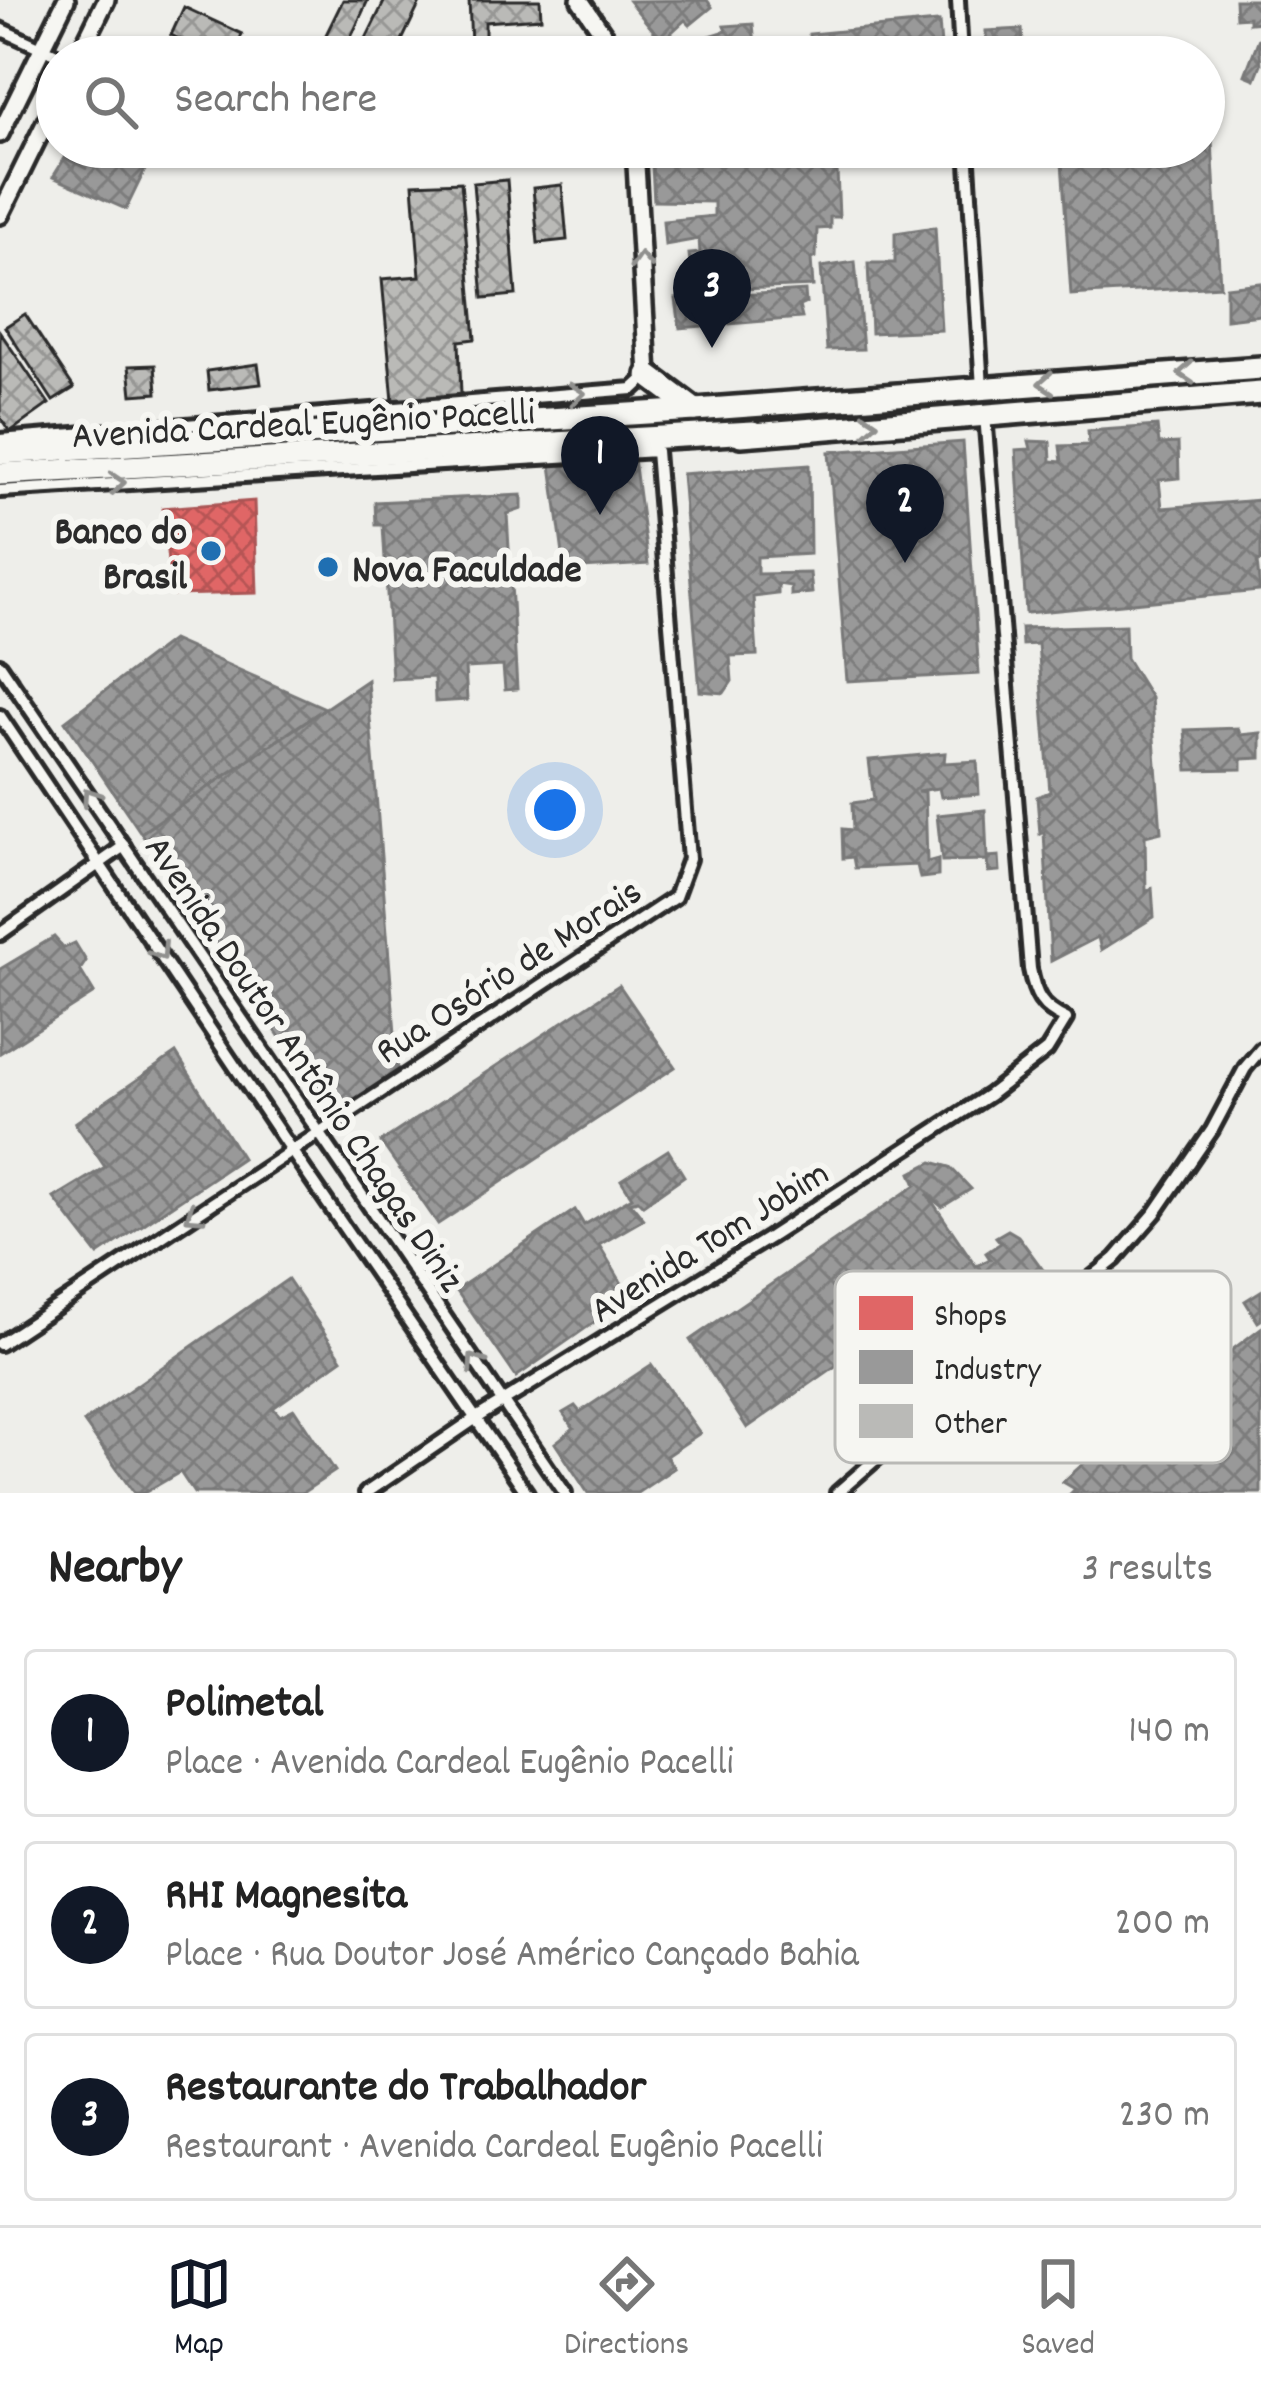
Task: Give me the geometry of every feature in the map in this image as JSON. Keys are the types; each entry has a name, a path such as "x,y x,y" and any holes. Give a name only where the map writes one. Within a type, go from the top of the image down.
{"highway":[{"path":"982,388 1261,368"},
{"path":"647,375 695,410"},
{"name":"Avenida Cardeal Eugênio Pacelli","path":"0,453 982,388"},
{"path":"656,451 753,432 1261,393"},
{"name":"Avenida Cardeal Eugênio Pacelli","path":"0,474 753,432"}],"street":[{"path":"48,36 66,0"},
{"path":"88,36 106,0"},
{"path":"580,0 605,36"},
{"path":"958,0 960,36"},
{"path":"0,29 36,45"},
{"path":"0,134 36,60"},
{"path":"0,214 36,141"},
{"path":"636,168 647,375"},
{"path":"968,168 982,388"},
{"name":"Avenida Cardeal Eugênio Pacelli","path":"0,440 633,389 647,375"},
{"name":"Avenida Tom Jobim","path":"366,1493 476,1418 989,1095 1047,1050 1066,1019 1047,1011 1035,994 1030,969 985,415"},
{"name":"Avenida Cardeal Eugênio Pacelli","path":"0,491 656,451"},
{"name":"Rua Osório de Morais","path":"0,1344 675,898 688,859 656,451"},
{"name":"Avenida Doutor Antônio Chagas Diniz","path":"0,665 565,1493"},
{"name":"Avenida Doutor Antônio Chagas Diniz","path":"0,716 527,1493"},
{"path":"0,934 124,846"},
{"path":"1100,1271 1155,1213 1261,1049"},
{"path":"837,1493 872,1463"}],"building: Shops":[{"name":"Banco do Brasil","path":"254,501 257,593 171,595 163,508"}],"building: Industry":[{"path":"707,0 712,7 690,25 685,20 667,36 658,36 629,1"},
{"path":"1235,0 1261,0 1261,22 1236,18"},
{"path":"939,22 940,36 809,36"},
{"path":"753,24 754,36 710,36 726,31 724,26"},
{"path":"1022,29 1022,36 986,36 986,31"},
{"path":"1259,38 1261,64 1255,79 1245,75"},
{"path":"59,168 146,168 126,209 53,177"},
{"path":"652,168 837,168 839,217 830,217 830,228 817,229 816,257 811,259 813,286 693,291 689,254 700,253 699,239 665,245 663,221 714,216 714,202 654,201"},
{"path":"1062,168 1214,168 1220,286 1071,295"},
{"path":"935,227 941,330 871,333 868,263 895,263 895,233"},
{"path":"855,262 863,349 827,350 821,267"},
{"path":"1261,283 1261,315 1226,319 1226,287"},
{"path":"805,291 806,303 799,306 802,318 680,328 676,299"},
{"path":"1157,426 1159,444 1178,443 1179,478 1159,480 1162,508 1261,500 1260,591 1026,613 1016,450 1031,449 1029,441 1050,442 1051,461 1062,462 1060,446 1089,445 1088,431"},
{"path":"963,442 979,674 847,681 829,452"},
{"path":"634,459 648,564 565,569 551,465"},
{"path":"809,465 810,554 757,557 757,574 810,573 812,593 791,595 791,586 778,584 778,594 753,597 757,655 730,656 732,681 724,693 700,691 682,474"},
{"path":"522,495 522,509 507,514 517,689 505,690 503,666 465,668 467,700 435,702 434,677 392,679 383,525 376,525 375,502"},
{"path":"1125,625 1126,658 1151,698 1161,832 1145,836 1146,892 1152,888 1154,917 1101,950 1098,937 1051,961 1044,832 1040,834 1037,797 1050,792 1038,644 1022,645 1021,628"},
{"path":"172,640 325,708 141,833 65,721"},
{"path":"367,680 398,1072 333,1115 141,833"},
{"path":"1238,728 1240,735 1261,733 1261,758 1242,759 1242,769 1188,770 1185,730"},
{"path":"945,753 944,763 977,761 979,794 941,797 939,788 917,791 925,792 927,862 938,859 938,876 920,878 917,865 855,868 853,857 843,858 842,829 853,830 852,803 874,800 869,760"},
{"path":"985,810 987,857 999,856 1000,871 988,872 987,860 942,861 937,815"},
{"path":"54,937 64,948 75,943 86,961 80,970 94,993 0,1053 0,969"},
{"path":"619,985 675,1067 438,1224 381,1142"},
{"path":"176,1053 242,1158 98,1255 54,1198 105,1167 75,1123"},
{"path":"668,1150 684,1176 643,1205 638,1200 630,1202 644,1219 599,1245 630,1297 516,1377 456,1290 575,1210 584,1225 632,1197 621,1180"},
{"path":"932,1162 950,1167 971,1189 942,1207 927,1194 976,1266 990,1259 986,1253 1001,1243 996,1237 1008,1230 1044,1271 835,1271 835,1366 747,1428 690,1340 916,1185 911,1173"},
{"path":"288,1279 342,1359 273,1408 280,1416 294,1409 335,1471 302,1493 194,1493 180,1472 144,1493 134,1493 84,1422"},
{"path":"1261,1291 1261,1320 1258,1322 1245,1301"},
{"path":"1261,1328 1261,1493 1071,1493 1075,1489 1063,1482 1084,1463 1231,1463 1231,1351"},
{"path":"651,1365 700,1433 666,1456 674,1468 637,1493 588,1493 555,1443 574,1428 563,1413 575,1406 580,1412"}],"building: Other":[{"path":"343,0 368,0 352,36 325,36"},
{"path":"385,0 421,1 404,36 367,36"},
{"path":"469,0 540,0 541,18 485,22 485,36 471,36"},
{"path":"184,7 242,34 241,36 171,35"},
{"path":"507,180 516,295 483,298 473,183"},
{"path":"461,182 475,339 459,341 461,395 393,401 382,279 420,276 413,184"},
{"path":"562,185 567,240 538,243 533,188"},
{"path":"25,314 74,388 53,401 5,327"},
{"path":"0,332 49,404 10,432 0,417"},
{"path":"258,364 261,384 209,390 207,371"},
{"path":"155,365 157,393 132,395 129,366"}],"place":[{"name":"Restaurante do Trabalhador","path":"712,348"},
{"name":"Polimetal","path":"600,515"},
{"name":"Banco do Brasil","path":"211,551"},
{"name":"RHI Magnesita","path":"905,563"},
{"name":"Nova Faculdade","path":"328,567"}]}
